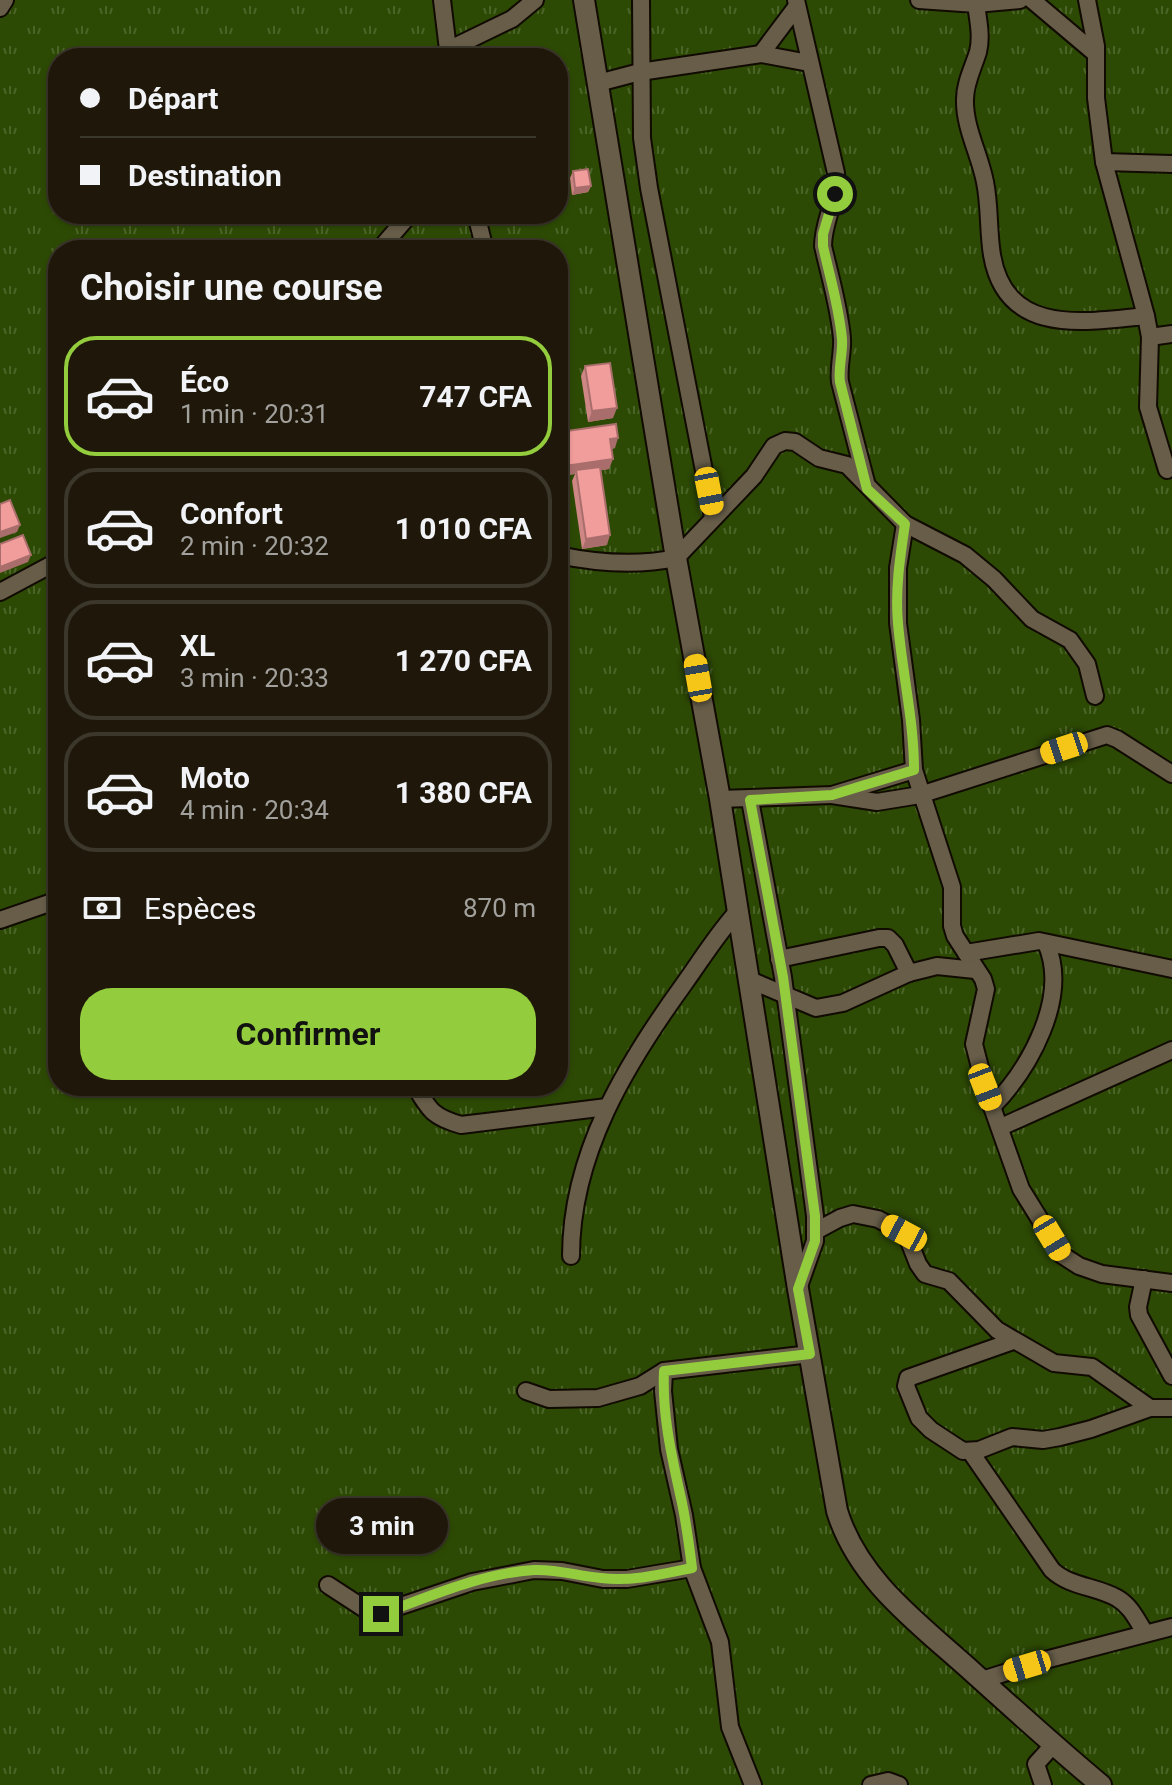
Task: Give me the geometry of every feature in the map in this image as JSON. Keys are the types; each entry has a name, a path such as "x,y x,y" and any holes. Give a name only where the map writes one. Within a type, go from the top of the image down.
{"street":[{"path":"0,8 5,0"},
{"path":"442,0 447,48"},
{"path":"459,48 512,19 535,0"},
{"path":"584,0 676,558 720,799 798,1289 832,1489 842,1526 861,1563 893,1600 1101,1785"},
{"path":"641,0 642,138 713,517"},
{"path":"919,0 1020,0"},
{"path":"1032,0 1096,54"},
{"path":"1087,0 1096,54 1096,98 1104,162 1146,316 1150,337 1148,407 1167,470"},
{"path":"967,2 980,37 967,85 965,113 986,184 992,254 1004,289 1014,301 1046,319 1085,322 1146,316"},
{"path":"761,54 796,3"},
{"path":"796,3 836,173 835,194 823,234 823,246 840,317 843,355 839,372 867,489"},
{"path":"598,83 640,72 761,54 809,63"},
{"path":"1104,162 1172,164"},
{"path":"388,240 401,224"},
{"path":"1150,337 1172,334"},
{"path":"568,557 596,561 658,562 676,558 754,476 774,446 785,441 795,442 819,458 847,465 867,489 905,524 965,555 994,579 1032,619 1070,640 1087,664 1095,696"},
{"path":"905,524 898,568 898,623 911,720 914,770 952,887 955,936 983,979 986,989 974,1044 992,1107 1021,1189 1062,1255 1079,1266 1102,1274 1172,1283"},
{"path":"0,592 48,566"},
{"path":"720,799 832,795 877,802 920,795 1107,735 1172,774"},
{"path":"832,795 914,770"},
{"path":"750,800 785,993 816,1231 798,1289"},
{"path":"0,920 48,903"},
{"path":"571,1256 572,1222 578,1188 607,1107 648,1036 718,933 738,911"},
{"path":"779,959 888,938 895,945 909,973"},
{"path":"966,953 1027,942 1046,943 1172,969"},
{"path":"992,1107 1014,1082 1048,1012 1053,971 1051,953 1046,943"},
{"path":"750,980 816,1008 829,1007 909,973 937,966 975,970"},
{"path":"1001,1127 1172,1050"},
{"path":"421,1096 441,1120 461,1125 607,1107"},
{"path":"816,1231 853,1214 878,1219 904,1233 925,1274 949,1281 982,1317 1013,1341 1054,1363 1092,1367 1150,1408"},
{"path":"1144,1279 1139,1315 1172,1376"},
{"path":"1013,1341 905,1381 919,1418 956,1447 970,1451 1012,1437 1043,1440 1060,1437 1150,1408 1172,1408"},
{"path":"526,1391 549,1399 598,1398 640,1386 664,1371 810,1354"},
{"path":"664,1371 669,1449 692,1568 720,1642 730,1727 753,1785"},
{"path":"970,1451 1052,1570 1061,1578 1116,1597 1132,1611 1145,1633"},
{"path":"328,1585 374,1615 472,1582 534,1570 627,1579 692,1568"},
{"path":"982,1680 1172,1627"},
{"path":"1043,1785 1036,1764 1053,1745"},
{"path":"871,1785 888,1781 899,1785"}],"green space":[{"path":"0,0 1172,0 1172,1785 0,1785"}],"building":[{"path":"588,169 591,186 575,188 573,171"},
{"path":"610,363 617,408 592,411 585,366"},
{"path":"616,424 618,438 610,439 613,459 568,466 568,431"},
{"path":"600,467 610,535 586,539 576,470"},
{"path":"10,500 20,525 0,532 0,504"},
{"path":"23,535 31,555 0,567 0,544"}],"route":[{"path":"381,1614 472,1582 534,1570 627,1579 692,1568 680,1492 669,1449 664,1371 810,1354 798,1289 815,1241 815,1216 783,977 750,800 832,795 914,770 911,720 898,623 898,568 905,524 867,489 840,382 843,355 840,317 823,246 823,234 835,194"}]}
